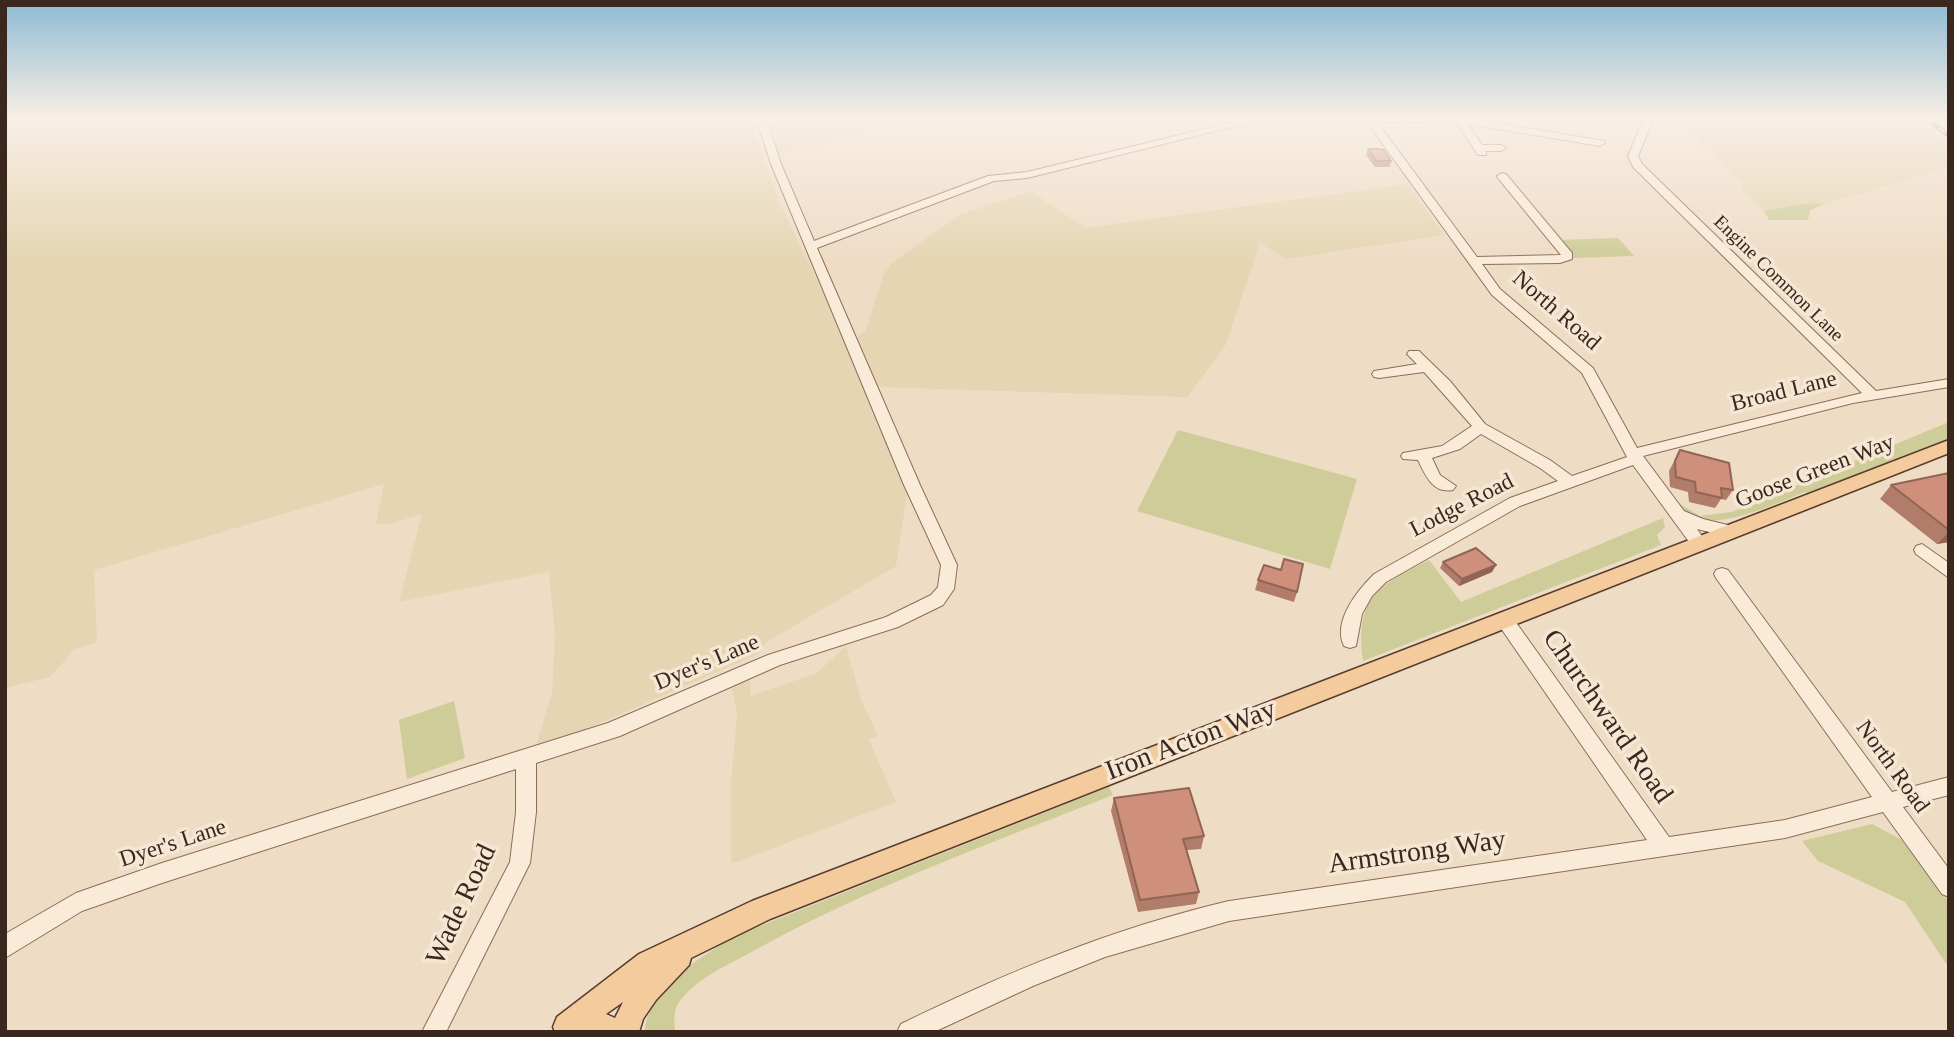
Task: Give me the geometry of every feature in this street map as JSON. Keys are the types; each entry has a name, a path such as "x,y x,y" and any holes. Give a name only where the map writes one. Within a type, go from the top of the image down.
{"main road":[{"name":"Goose Green Way","path":"1698,542 1949,446"},
{"name":"Iron Acton Way","path":"562,1029 636,973 738,920 1698,542"},
{"name":"Iron Acton Way","path":"625,1032 634,1007 642,995 687,947"},
{"path":"562,1029 585,1023 601,1025 614,1032"}],"street":[{"name":"Dyer's Lane","path":"5,947 76,903 162,873 613,730 774,660 892,622 937,600 946,589 949,565 912,485 777,166"},
{"path":"812,246 992,178 1027,175 1059,166"},
{"name":"North Road","path":"1404,166 1471,261 1503,300 1588,371 1635,457 1698,542"},
{"name":"Engine Common Lane","path":"1640,166 1872,395"},
{"path":"1471,261 1560,260 1567,256 1502,176"},
{"path":"1414,354 1480,427 1545,464 1569,482"},
{"path":"1379,374 1428,367"},
{"name":"Broad Lane","path":"1635,457 1872,395 1949,383"},
{"path":"1448,486 1434,478 1415,455 1443,452 1460,445 1480,427"},
{"name":"Lodge Road","path":"1350,641 1353,614 1366,592 1380,578 1500,508 1635,457"},
{"path":"1676,514 1699,524 1730,531"},
{"path":"1922,550 1949,572"},
{"name":"North Road","path":"1722,574 1949,887"},
{"name":"Churchward Road","path":"1504,619 1665,848"},
{"name":"Wade Road","path":"434,1032 520,863 526,812 526,756"},
{"name":"Armstrong Way","path":"909,1032 1046,967 1197,918 1229,911 1785,829 1949,786"}],"shaded area":[{"path":"5,166 766,166 780,203 850,350 907,494 896,566 765,643 758,654 559,741 537,743 552,693 555,637 549,572 399,602 422,514 390,524 376,524 384,484 94,570 97,642 75,649 50,677 5,688"},
{"path":"1725,166 1949,166 1825,204 1807,203 1764,211 1741,188 1743,184"},
{"path":"1408,184 1444,235 1286,259 1260,243 1226,344 1187,397 878,387 857,338 866,330 883,276 892,263 961,214 1031,191 1085,228"},
{"path":"1807,203 1825,204 1810,210 1808,220 1769,220 1764,211"},
{"path":"1618,238 1634,256 1574,258 1558,240"},
{"path":"1949,422 1949,440 1811,494 1805,492 1745,515 1711,521 1697,519 1685,513 1675,501 1700,516 1732,512"},
{"path":"1178,430 1357,479 1330,569 1137,511"},
{"path":"1663,518 1665,527 1657,535 1661,545 1363,661 1363,622 1374,597 1396,578 1429,560 1461,602"},
{"path":"846,646 862,702 878,736 869,739 896,802 731,864 731,781 737,716 733,691 725,686 751,674 750,696 817,673"},
{"path":"454,701 465,758 407,779 399,720"},
{"path":"1109,787 1113,795 886,886 798,927 715,972 687,992 676,1008 675,1032 645,1032 655,1001 667,987 695,962 740,934"},
{"path":"1872,824 1902,840 1949,902 1949,968 1905,902 1818,861 1802,841"}],"building":[{"path":"1680,450 1729,463 1733,490 1721,488 1722,498 1696,492 1695,482 1676,477 1675,461"},
{"path":"1949,473 1949,530 1891,485"},
{"path":"1476,548 1496,565 1462,579 1443,562"},
{"path":"1284,559 1303,564 1297,592 1258,580 1264,565 1281,570"},
{"path":"1189,788 1204,836 1183,839 1199,892 1140,900 1114,798"}]}
